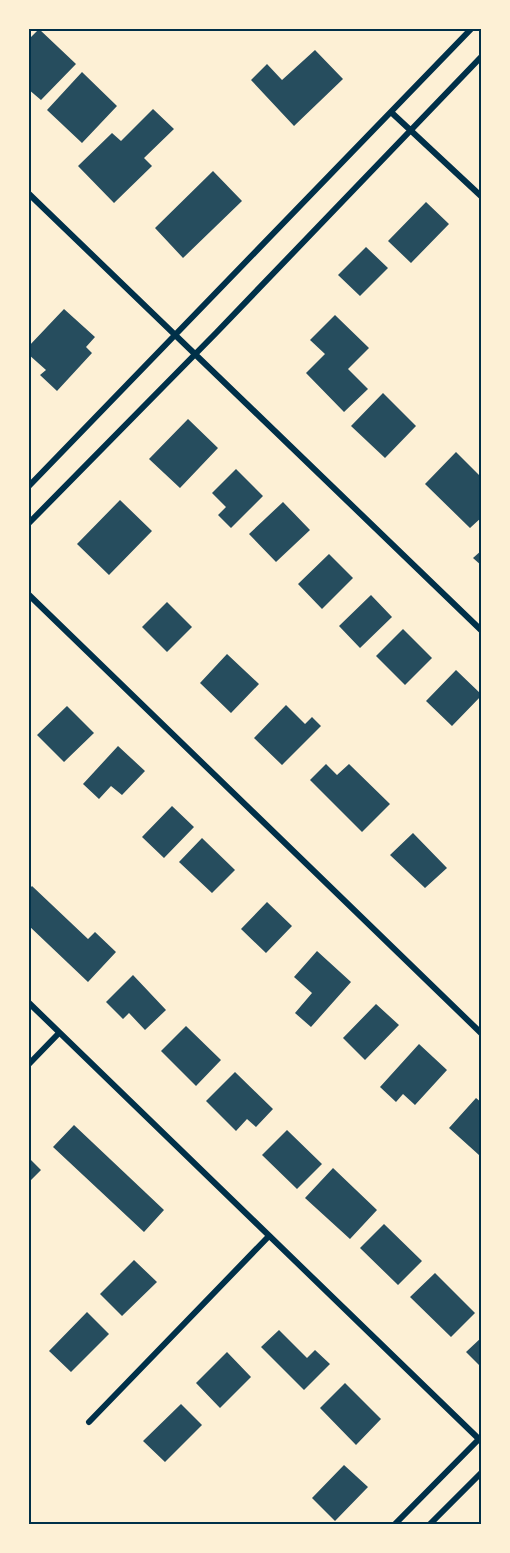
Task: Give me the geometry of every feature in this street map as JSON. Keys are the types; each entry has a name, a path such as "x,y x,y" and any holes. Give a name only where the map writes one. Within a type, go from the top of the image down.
{"street":[{"path":"28,487 472,28"},
{"path":"28,524 482,56"},
{"path":"392,112 482,197"},
{"path":"28,193 482,631"},
{"path":"28,594 482,1035"},
{"path":"28,1002 480,1440 395,1524"},
{"path":"28,1065 59,1033"},
{"path":"89,1422 269,1236"},
{"path":"430,1524 482,1472"}],"building":[{"path":"39,29 76,64 41,100 28,89 28,40"},
{"path":"315,50 343,79 294,126 251,80 267,64 282,80"},
{"path":"82,72 117,106 82,143 47,110"},
{"path":"153,109 174,129 144,158 152,166 114,203 78,166 112,133 121,141"},
{"path":"213,171 242,201 183,258 155,228"},
{"path":"426,202 449,224 411,263 388,241"},
{"path":"366,247 388,268 360,296 338,275"},
{"path":"64,309 95,337 86,347 92,353 57,391 40,375 46,370 28,354 28,347"},
{"path":"335,315 369,348 348,369 368,389 344,412 306,373 325,354 310,340"},
{"path":"383,393 416,426 385,458 351,426"},
{"path":"188,419 218,448 180,488 149,459"},
{"path":"456,452 482,478 482,517 470,528 425,484"},
{"path":"236,469 263,496 231,528 218,515 226,507 212,493"},
{"path":"120,500 152,531 109,575 77,544"},
{"path":"283,502 310,530 276,562 249,534"},
{"path":"482,550 482,566 473,558"},
{"path":"329,554 353,578 322,609 298,584"},
{"path":"371,595 392,617 360,648 339,626"},
{"path":"167,602 192,627 167,652 142,627"},
{"path":"403,629 432,658 405,685 376,656"},
{"path":"227,654 259,684 231,713 200,683"},
{"path":"456,670 482,695 452,726 426,701"},
{"path":"286,705 305,724 312,717 321,726 282,765 254,738"},
{"path":"67,706 94,733 64,762 37,735"},
{"path":"118,746 145,771 122,795 111,786 99,799 83,784"},
{"path":"326,764 337,775 349,764 390,804 362,832 310,780"},
{"path":"172,806 194,827 164,858 142,837"},
{"path":"413,833 447,868 425,888 390,855"},
{"path":"202,838 235,870 212,893 179,862"},
{"path":"32,886 88,939 95,932 116,952 88,982 28,925 28,890"},
{"path":"267,902 292,926 266,953 241,929"},
{"path":"317,951 351,982 311,1027 295,1013 312,993 294,977"},
{"path":"133,975 166,1010 145,1030 129,1013 123,1019 106,1002"},
{"path":"376,1004 399,1025 365,1060 343,1038"},
{"path":"186,1026 221,1060 196,1086 161,1051"},
{"path":"419,1044 447,1070 415,1105 403,1094 396,1102 380,1087"},
{"path":"235,1072 273,1109 256,1127 247,1119 236,1131 206,1101"},
{"path":"476,1098 482,1103 482,1153 479,1155 449,1128"},
{"path":"74,1125 164,1210 144,1232 53,1147"},
{"path":"287,1130 322,1164 297,1189 262,1155"},
{"path":"28,1157 41,1170 28,1183"},
{"path":"333,1168 377,1210 350,1239 305,1198"},
{"path":"384,1224 422,1261 398,1285 360,1248"},
{"path":"134,1260 157,1282 122,1316 100,1294"},
{"path":"435,1273 475,1313 451,1337 410,1297"},
{"path":"87,1312 109,1334 71,1372 49,1351"},
{"path":"279,1330 307,1358 315,1350 330,1364 304,1390 261,1347"},
{"path":"482,1337 482,1368 466,1352"},
{"path":"227,1352 251,1377 220,1408 196,1383"},
{"path":"345,1383 381,1419 356,1445 320,1408"},
{"path":"181,1404 202,1425 165,1462 143,1441"},
{"path":"344,1465 368,1487 335,1521 312,1498"}]}
